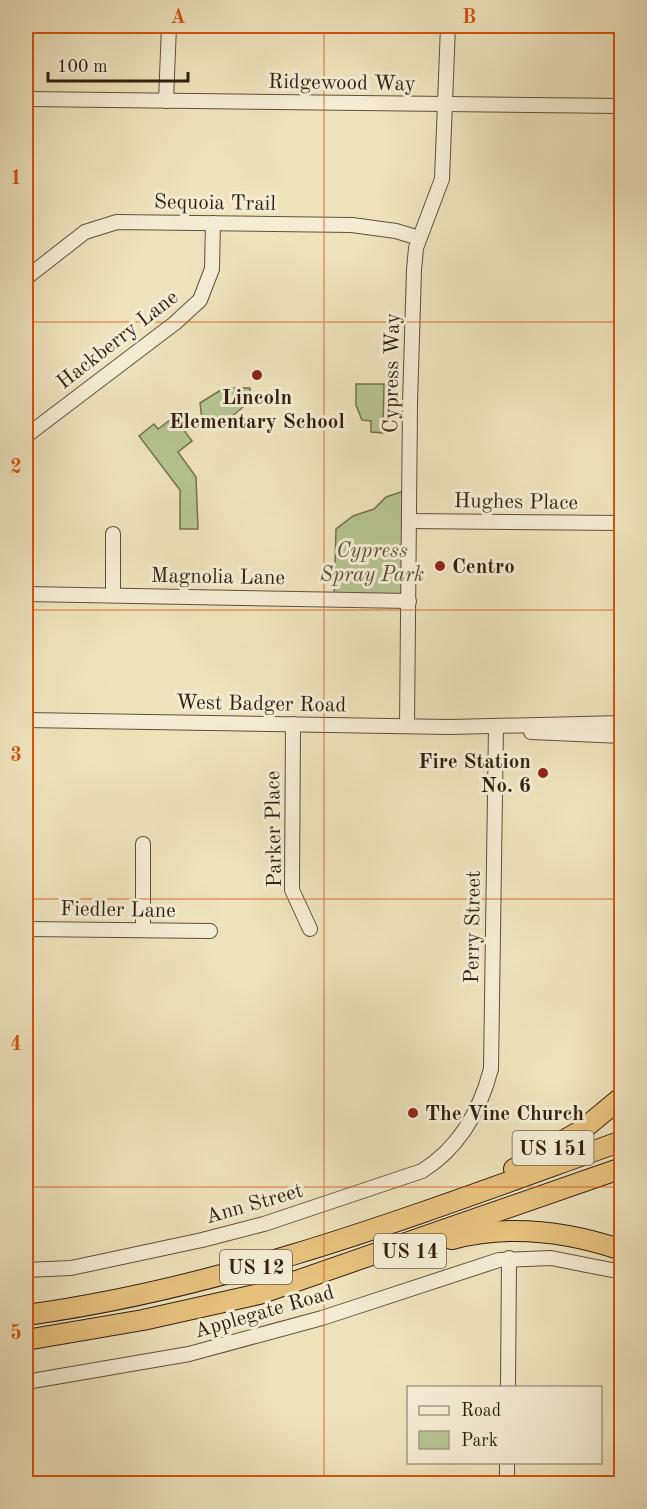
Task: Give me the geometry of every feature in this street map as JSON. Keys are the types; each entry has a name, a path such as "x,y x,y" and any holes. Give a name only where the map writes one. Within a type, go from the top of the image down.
{"highway":[{"name":"US 151","path":"479,1192 593,1123 621,1097"},
{"name":"US 12","path":"26,1315 128,1298 221,1277 282,1260 621,1141"},
{"name":"US 12","path":"26,1340 142,1320 259,1294 621,1168"},
{"name":"US 14","path":"259,1294 443,1241 493,1231 555,1233 621,1250"}],"street":[{"path":"166,101 169,26"},
{"name":"Cypress Way","path":"407,726 410,392 414,270 419,238 442,179 448,26"},
{"name":"Ridgewood Way","path":"26,99 621,106"},
{"name":"Sequoia Trail","path":"26,278 85,232 105,224 213,223 360,226 419,238"},
{"name":"Hackberry Lane","path":"26,436 175,323 200,300 212,269 213,223"},
{"name":"Hughes Place","path":"410,521 621,523"},
{"path":"113,534 113,595"},
{"name":"Magnolia Lane","path":"26,594 409,601"},
{"name":"West Badger Road","path":"26,720 407,726 621,723"},
{"name":"Parker Place","path":"293,724 292,890 310,929"},
{"name":"West Badger Road","path":"496,726 524,732 621,736"},
{"name":"Perry Street","path":"470,1123 485,1093 491,1069 496,726"},
{"path":"143,844 143,930"},
{"name":"Fiedler Lane","path":"26,929 210,931"},
{"name":"Ann Street","path":"26,1270 71,1268 264,1224 320,1206 422,1171 440,1160 470,1123"},
{"path":"508,1386 509,1258"},
{"name":"Applegate Road","path":"26,1382 189,1354 314,1321 472,1267 509,1258 552,1258 621,1272"},
{"path":"507,1464 507,1484"}],"green space":[{"path":"356,384 384,384 383,433 371,432 371,421 362,420 356,405"},
{"path":"224,388 250,388 249,402 218,428 203,428 200,403"},
{"path":"174,417 192,441 178,452 196,477 198,529 180,529 180,490 139,436 154,424 158,429"},
{"name":"Cypress Spray Park","path":"410,489 409,601 334,599 336,529 353,516 374,509 386,497"}],"place":[{"name":"Lincoln Elementary School","path":"257,375"},
{"name":"Centro","path":"440,566"},
{"name":"Fire Station No. 6","path":"543,773"},
{"name":"The Vine Church","path":"413,1113"}]}
